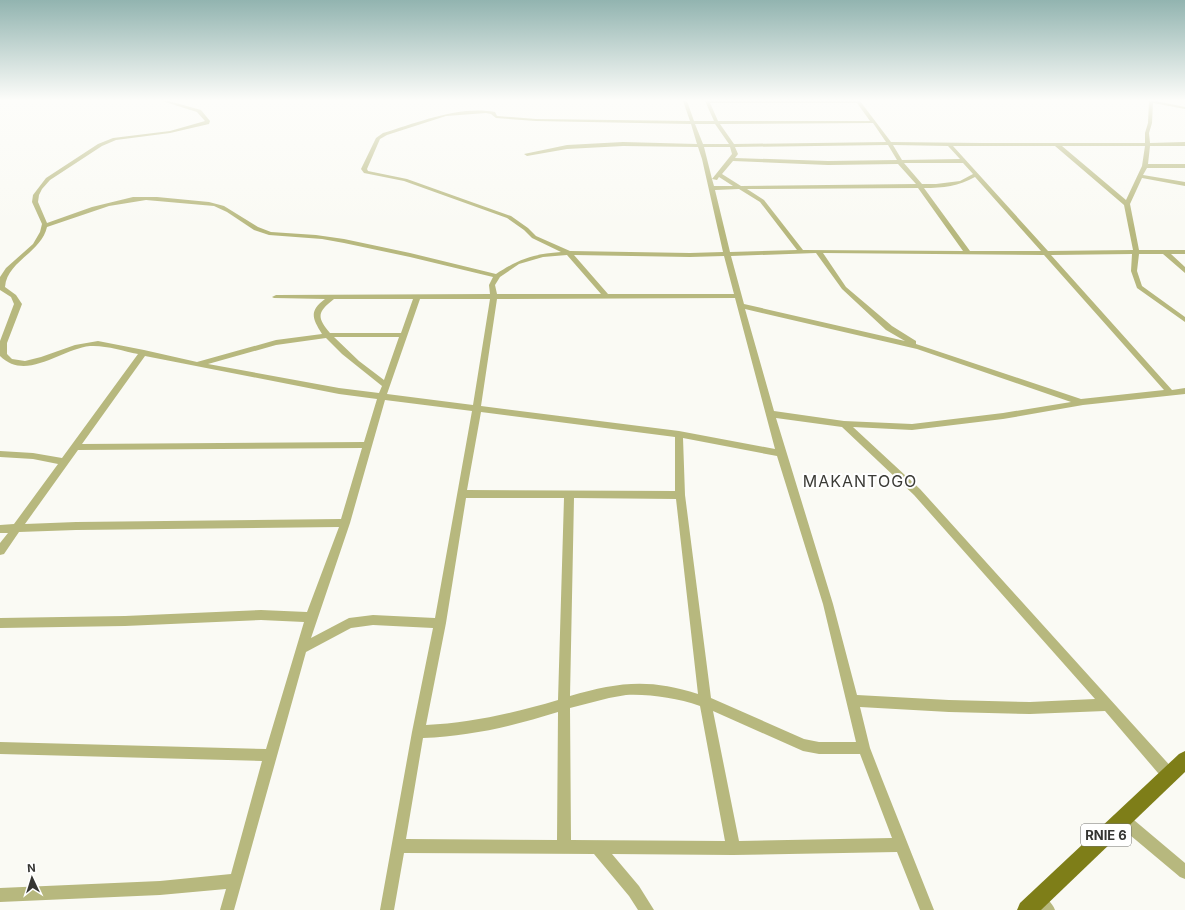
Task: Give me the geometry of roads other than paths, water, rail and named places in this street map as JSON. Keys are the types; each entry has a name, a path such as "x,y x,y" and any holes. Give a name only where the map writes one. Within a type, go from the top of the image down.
{"main road":[{"name":"RNIE 6","path":"1037,907 1185,760"}],"street":[{"path":"104,143 89,151 54,175 40,188 36,195 35,202 45,224 43,232 35,245 9,268 2,279 1,288 14,296 18,304 3,343 2,355 7,361 20,364 42,360 69,349 90,343 102,344 196,364 339,391 679,434 781,453"},
{"path":"376,143 365,166 364,170 366,172 405,180 509,217 526,229 534,237 569,253 605,295"},
{"path":"528,154 567,147 623,144 700,146 853,143"},
{"path":"890,143 900,162 920,186 968,253"},
{"path":"917,143 1158,143"},
{"path":"1167,143 1185,151"},
{"path":"1175,143 1185,144"},
{"path":"948,144 974,175 1046,252 1170,392"},
{"path":"1056,144 1126,204 1136,251 1134,271 1139,287 1185,320"},
{"path":"1126,204 1145,166 1148,144"},
{"path":"711,186 733,159 735,154 732,145"},
{"path":"700,146 711,186 726,254 742,306 781,453 828,604 864,748 927,910"},
{"path":"733,159 792,162 963,161"},
{"path":"1145,166 1185,166"},
{"path":"719,175 762,201 801,251"},
{"path":"711,186 952,185 962,182 974,175"},
{"path":"1140,176 1185,184"},
{"path":"44,226 126,200 145,198 215,205 227,209 256,229 270,234 320,237 397,251 497,276"},
{"path":"387,910 418,732 440,623 477,408 494,296 492,285 497,276 517,263 542,255 569,253 690,255 801,251 968,253 1136,251 1185,252"},
{"path":"818,251 848,292 889,328 919,347"},
{"path":"1165,252 1185,271"},
{"path":"276,297 331,298 605,295 739,296"},
{"path":"227,910 301,649 345,523 382,397 417,296"},
{"path":"331,298 318,309 317,313 318,320 324,332 352,360 386,385"},
{"path":"742,306 919,347 1081,402"},
{"path":"196,364 268,344 328,336 403,335"},
{"path":"0,551 144,352"},
{"path":"771,414 844,424 912,427 1003,416 1081,402 1185,391"},
{"path":"844,424 917,492 1169,775"},
{"path":"679,434 680,494 705,701 733,848"},
{"path":"75,447 367,445"},
{"path":"0,454 33,456 64,462"},
{"path":"462,494 680,494"},
{"path":"564,847 564,703 569,494"},
{"path":"0,529 345,523"},
{"path":"0,623 124,621 261,615 311,617"},
{"path":"301,649 349,623 373,620 440,623"},
{"path":"418,732 463,729 528,715 564,703 617,692 658,690 705,701 803,745 819,748 864,748"},
{"path":"853,701 1022,708 1108,705"},
{"path":"0,748 270,755"},
{"path":"1123,820 1185,872"},
{"path":"399,846 733,848 901,844"},
{"path":"597,848 634,890 647,910"},
{"path":"0,895 160,888 236,881"}],"district":[{"name":"MAKANTOGO","path":"860,481"}]}
